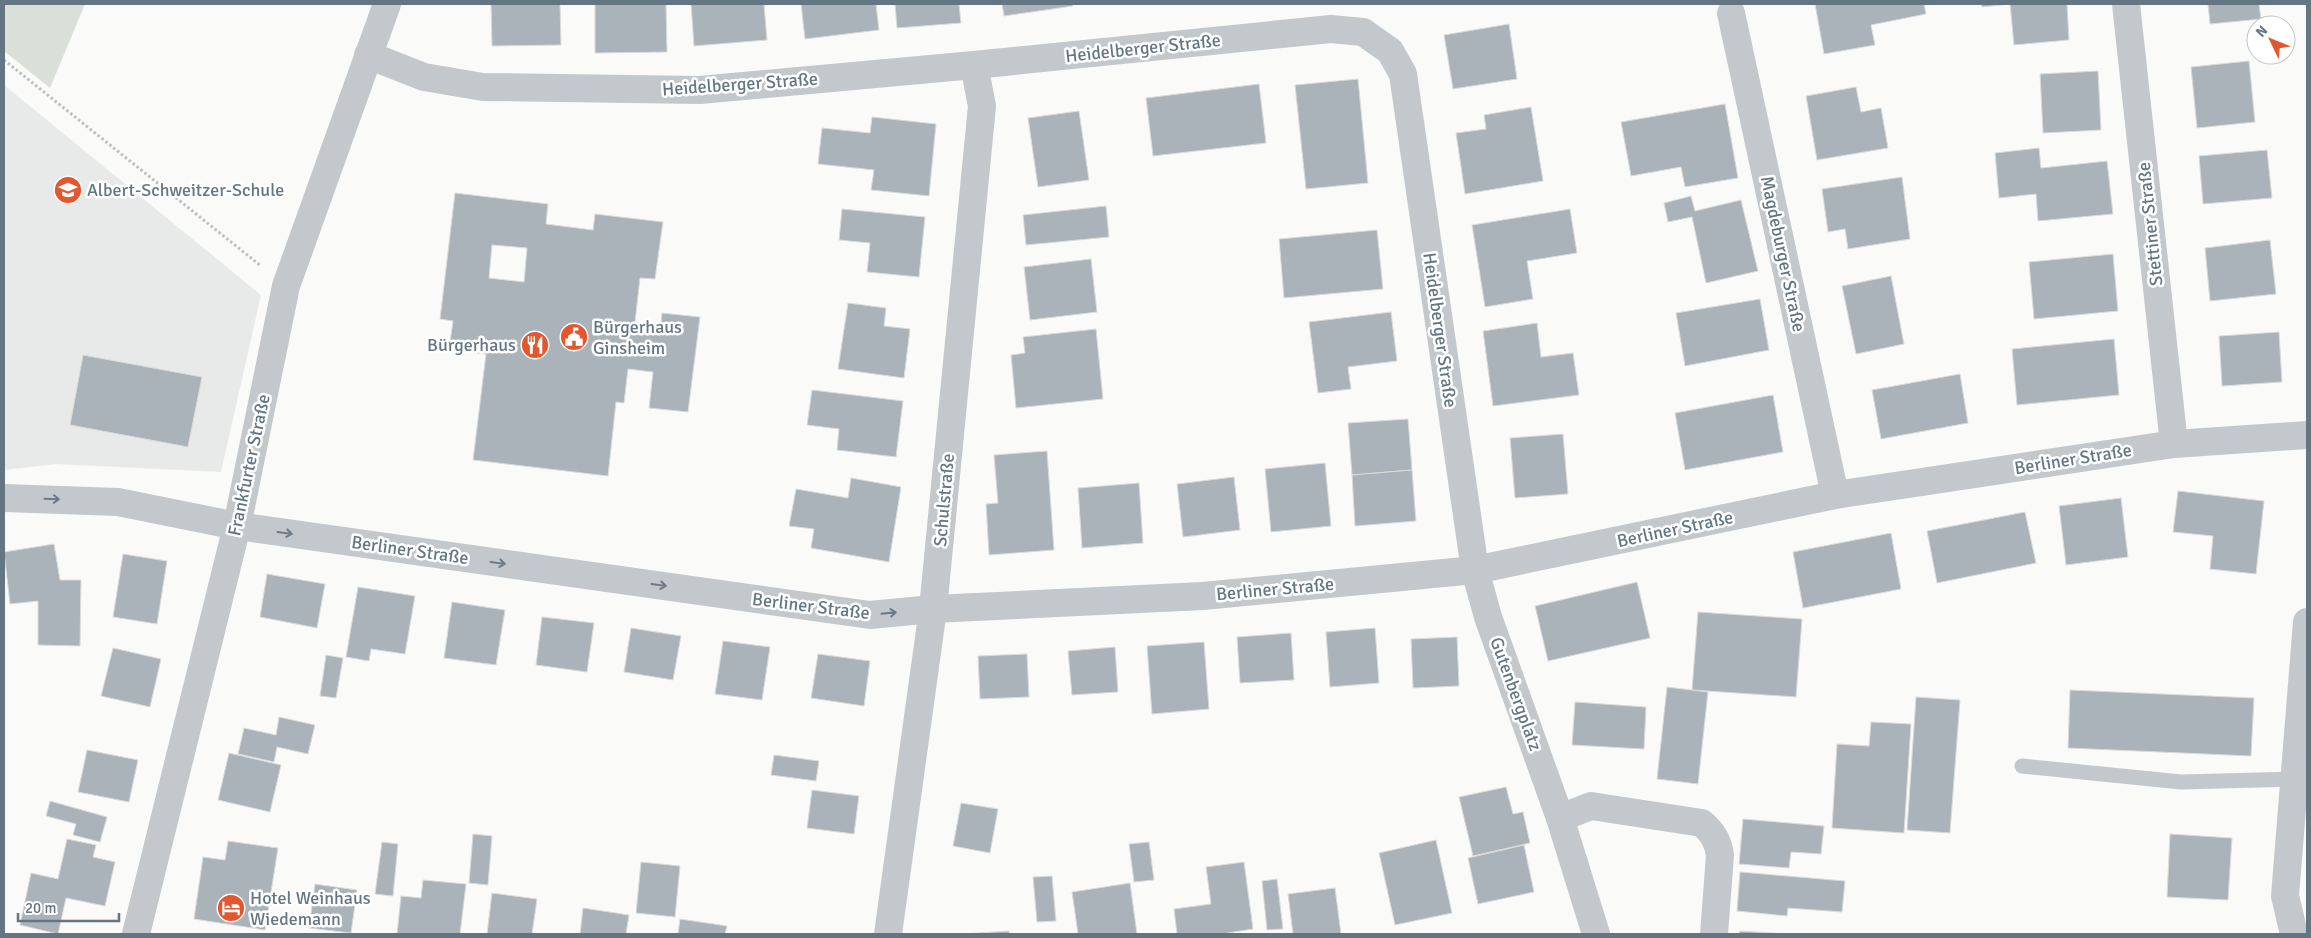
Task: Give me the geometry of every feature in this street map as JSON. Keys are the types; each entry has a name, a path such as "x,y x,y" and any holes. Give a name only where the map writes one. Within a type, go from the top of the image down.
{"street":[{"name":"Frankfurter Straße","path":"136,934 236,526 286,286 387,4"},
{"name":"Stettiner Straße","path":"2126,4 2174,444"},
{"name":"Magdeburger Straße","path":"1731,13 1835,495"},
{"name":"Heidelberger Straße","path":"368,55 424,77 483,87 700,90 1331,29 1363,32 1390,51 1403,74 1475,570"},
{"name":"Schulstraße","path":"888,934 934,609 982,106 974,65"},
{"name":"Berliner Straße","path":"4,498 118,502 236,526 870,615 934,609 1203,596 1475,570 1835,495 2174,444 2307,435"},
{"name":"Gutenbergplatz","path":"1475,570 1488,617 1560,818 1596,934"},
{"path":"2294,934 2285,896 2307,622"},
{"path":"1560,818 1592,806 1702,823 1712,832 1718,842 1720,855 1714,934"}],"lane":[{"path":"2022,766 2181,782 2295,779"}],"path":[{"path":"4,60 286,286"}],"shaded area":[{"path":"4,4 85,4 50,88 4,51"},
{"name":"Albert-Schweitzer-Schule","path":"4,85 261,295 221,472 56,464 4,470"}],"building":[{"path":"491,4 560,4 561,45 492,46"},
{"path":"595,4 666,4 667,52 595,53"},
{"path":"691,4 764,4 767,40 694,46"},
{"path":"801,4 876,4 879,30 805,39"},
{"path":"895,4 959,4 961,23 897,28"},
{"path":"1002,4 1072,4 1073,6 1004,16"},
{"path":"1815,4 1924,4 1926,14 1871,25 1875,45 1824,54"},
{"path":"1981,4 2010,4 1982,7"},
{"path":"2010,4 2067,4 2069,40 2014,45"},
{"path":"2208,4 2259,4 2260,15 2246,15 2246,20 2210,24"},
{"path":"1509,24 1517,79 1453,89 1444,35"},
{"path":"2246,61 2246,65 2249,65 2255,122 2197,128 2191,67"},
{"path":"2098,71 2101,130 2043,133 2040,74"},
{"path":"1358,79 1368,183 1306,189 1295,85"},
{"path":"1259,84 1266,143 1153,156 1146,98"},
{"path":"1856,87 1861,112 1881,108 1888,148 1817,160 1806,96"},
{"path":"1725,104 1738,178 1685,187 1681,167 1631,176 1621,122"},
{"path":"1531,107 1543,181 1465,194 1456,133 1486,129 1484,115"},
{"path":"1079,111 1089,180 1038,187 1028,118"},
{"path":"872,117 936,124 929,196 871,190 874,170 818,164 822,128 870,133"},
{"path":"2039,148 2041,168 2107,161 2113,214 2038,221 2036,194 1999,198 1995,153"},
{"path":"2267,150 2272,198 2203,204 2199,156"},
{"path":"1902,177 1910,239 1848,249 1845,229 1828,232 1822,189"},
{"name":"Bürgerhaus Ginsheim","path":"455,193 548,204 546,224 593,230 595,214 663,222 655,279 640,278 635,322 661,325 662,313 700,317 688,412 649,408 653,372 628,369 624,403 616,402 608,476 473,460 486,354 449,350 453,321 440,319","holes":["492,245 527,248 524,282 489,278"]},
{"path":"1691,196 1695,211 1741,200 1758,271 1706,283 1692,217 1668,222 1664,203"},
{"path":"1106,206 1109,237 1026,245 1023,215"},
{"path":"842,209 925,217 919,277 867,272 870,243 839,240"},
{"path":"1570,209 1577,253 1527,261 1533,299 1485,307 1472,225"},
{"path":"1377,230 1383,289 1284,298 1279,239"},
{"path":"2270,240 2276,294 2210,301 2205,248"},
{"path":"2113,254 2118,311 2034,319 2029,262"},
{"path":"1091,259 1097,312 1030,320 1024,267"},
{"path":"1891,276 1904,344 1856,354 1842,286"},
{"path":"1760,299 1769,350 1685,366 1676,313"},
{"path":"848,303 886,308 884,326 910,329 904,378 838,369"},
{"path":"1391,312 1397,361 1348,367 1351,389 1318,393 1309,322"},
{"path":"1537,323 1541,357 1573,353 1579,395 1493,406 1483,331"},
{"path":"1096,329 1103,399 1016,408 1011,355 1025,353 1023,337"},
{"path":"2279,332 2282,382 2222,386 2219,336"},
{"path":"2114,339 2119,395 2017,405 2012,349"},
{"path":"83,355 202,377 188,447 70,425"},
{"path":"1960,374 1968,423 1881,439 1872,390"},
{"path":"812,390 903,401 896,457 837,450 839,429 807,425"},
{"path":"1773,395 1783,452 1685,470 1675,413"},
{"path":"1408,419 1412,470 1352,475 1348,423"},
{"path":"1563,434 1568,494 1515,498 1510,438"},
{"path":"1047,451 1054,550 989,555 986,504 998,503 994,455"},
{"path":"1325,463 1331,526 1271,532 1265,469"},
{"path":"1412,470 1416,521 1355,526 1352,475"},
{"path":"1234,477 1240,530 1183,537 1177,484"},
{"path":"851,478 901,487 889,562 811,548 814,529 789,526 796,489 848,498"},
{"path":"1139,483 1143,543 1082,548 1078,488"},
{"path":"2178,491 2264,501 2256,574 2210,569 2213,536 2173,532"},
{"path":"2121,498 2128,557 2066,565 2059,506"},
{"path":"2025,512 2036,563 1937,583 1927,531"},
{"path":"1891,533 1901,589 1803,608 1793,552"},
{"path":"54,544 60,580 81,580 80,646 38,645 38,601 10,604 4,552"},
{"path":"123,554 167,561 157,624 113,617"},
{"path":"267,574 325,584 317,628 260,617"},
{"path":"1637,582 1650,638 1548,661 1535,606"},
{"path":"358,587 415,596 405,654 371,649 369,661 346,657"},
{"path":"452,602 505,610 496,665 444,658"},
{"path":"1698,612 1802,619 1796,697 1692,690"},
{"path":"542,617 594,623 587,672 536,665"},
{"path":"631,628 681,636 673,680 624,672"},
{"path":"1375,628 1379,683 1330,687 1326,632"},
{"path":"1291,633 1294,680 1240,683 1237,637"},
{"path":"1457,637 1459,686 1413,688 1411,639"},
{"path":"723,641 770,647 762,700 715,694"},
{"path":"1204,642 1209,709 1152,714 1147,646"},
{"path":"1115,647 1118,692 1072,695 1068,651"},
{"path":"113,648 161,659 150,707 101,696"},
{"path":"818,654 870,661 864,706 811,698"},
{"path":"1027,654 1029,697 980,699 978,656"},
{"path":"326,655 343,658 336,698 320,696"},
{"path":"1667,687 1708,692 1698,784 1657,779"},
{"path":"2070,690 2254,698 2251,756 2068,748"},
{"path":"1916,697 1960,700 1950,833 1907,830"},
{"path":"1575,702 1646,707 1644,749 1572,745"},
{"path":"279,717 315,725 308,754 277,747 274,762 238,754 244,728 276,735"},
{"path":"1871,722 1911,724 1904,833 1832,828 1837,744 1869,746"},
{"path":"87,750 138,760 129,802 78,792"},
{"path":"229,753 281,765 270,812 218,800"},
{"path":"774,755 819,761 816,781 771,775"},
{"path":"1506,787 1513,814 1523,812 1530,843 1473,856 1459,797"},
{"path":"812,790 859,796 854,834 807,828"},
{"path":"50,801 107,817 100,842 73,835 76,824 46,816"},
{"path":"961,803 998,809 990,853 953,846"},
{"path":"1743,819 1824,826 1821,854 1791,852 1789,868 1739,864"},
{"path":"473,834 492,836 488,885 469,883"},
{"path":"2170,834 2232,838 2228,900 2167,897"},
{"path":"67,839 96,845 93,857 115,862 105,906 66,898 58,934 20,925 31,873 58,879"},
{"path":"1436,840 1452,913 1395,925 1379,853"},
{"name":"Hotel Weinhaus Wiedemann","path":"228,841 278,848 265,930 194,919 203,857 225,860"},
{"path":"382,842 398,844 393,896 375,894"},
{"path":"1149,842 1154,880 1134,882 1129,844"},
{"path":"1524,845 1534,892 1478,904 1468,858"},
{"path":"641,862 680,866 675,917 636,913"},
{"path":"1244,862 1253,929 1228,934 1177,934 1174,909 1211,904 1206,867"},
{"path":"1740,872 1845,881 1842,912 1788,908 1787,916 1737,911"},
{"path":"1052,876 1056,921 1037,922 1033,877"},
{"path":"1277,879 1283,929 1267,930 1262,881"},
{"path":"423,880 466,884 460,934 397,934 401,896 421,898"},
{"path":"1130,883 1137,934 1078,934 1072,892"},
{"path":"315,884 357,890 351,933 309,928"},
{"path":"1335,888 1341,934 1293,934 1288,894"},
{"path":"492,893 537,899 532,934 487,934"},
{"path":"583,908 629,915 626,934 580,934"},
{"path":"680,919 727,926 725,934 678,934"},
{"path":"1009,931 1009,934 963,934"},
{"path":"1740,931 1788,934 1739,934"}],"place":[{"name":"Albert-Schweitzer-Schule","path":"68,190"},
{"name":"Bürgerhaus Ginsheim","path":"574,337"},
{"name":"Bürgerhaus","path":"535,345"},
{"name":"Hotel Weinhaus Wiedemann","path":"231,908"}]}
